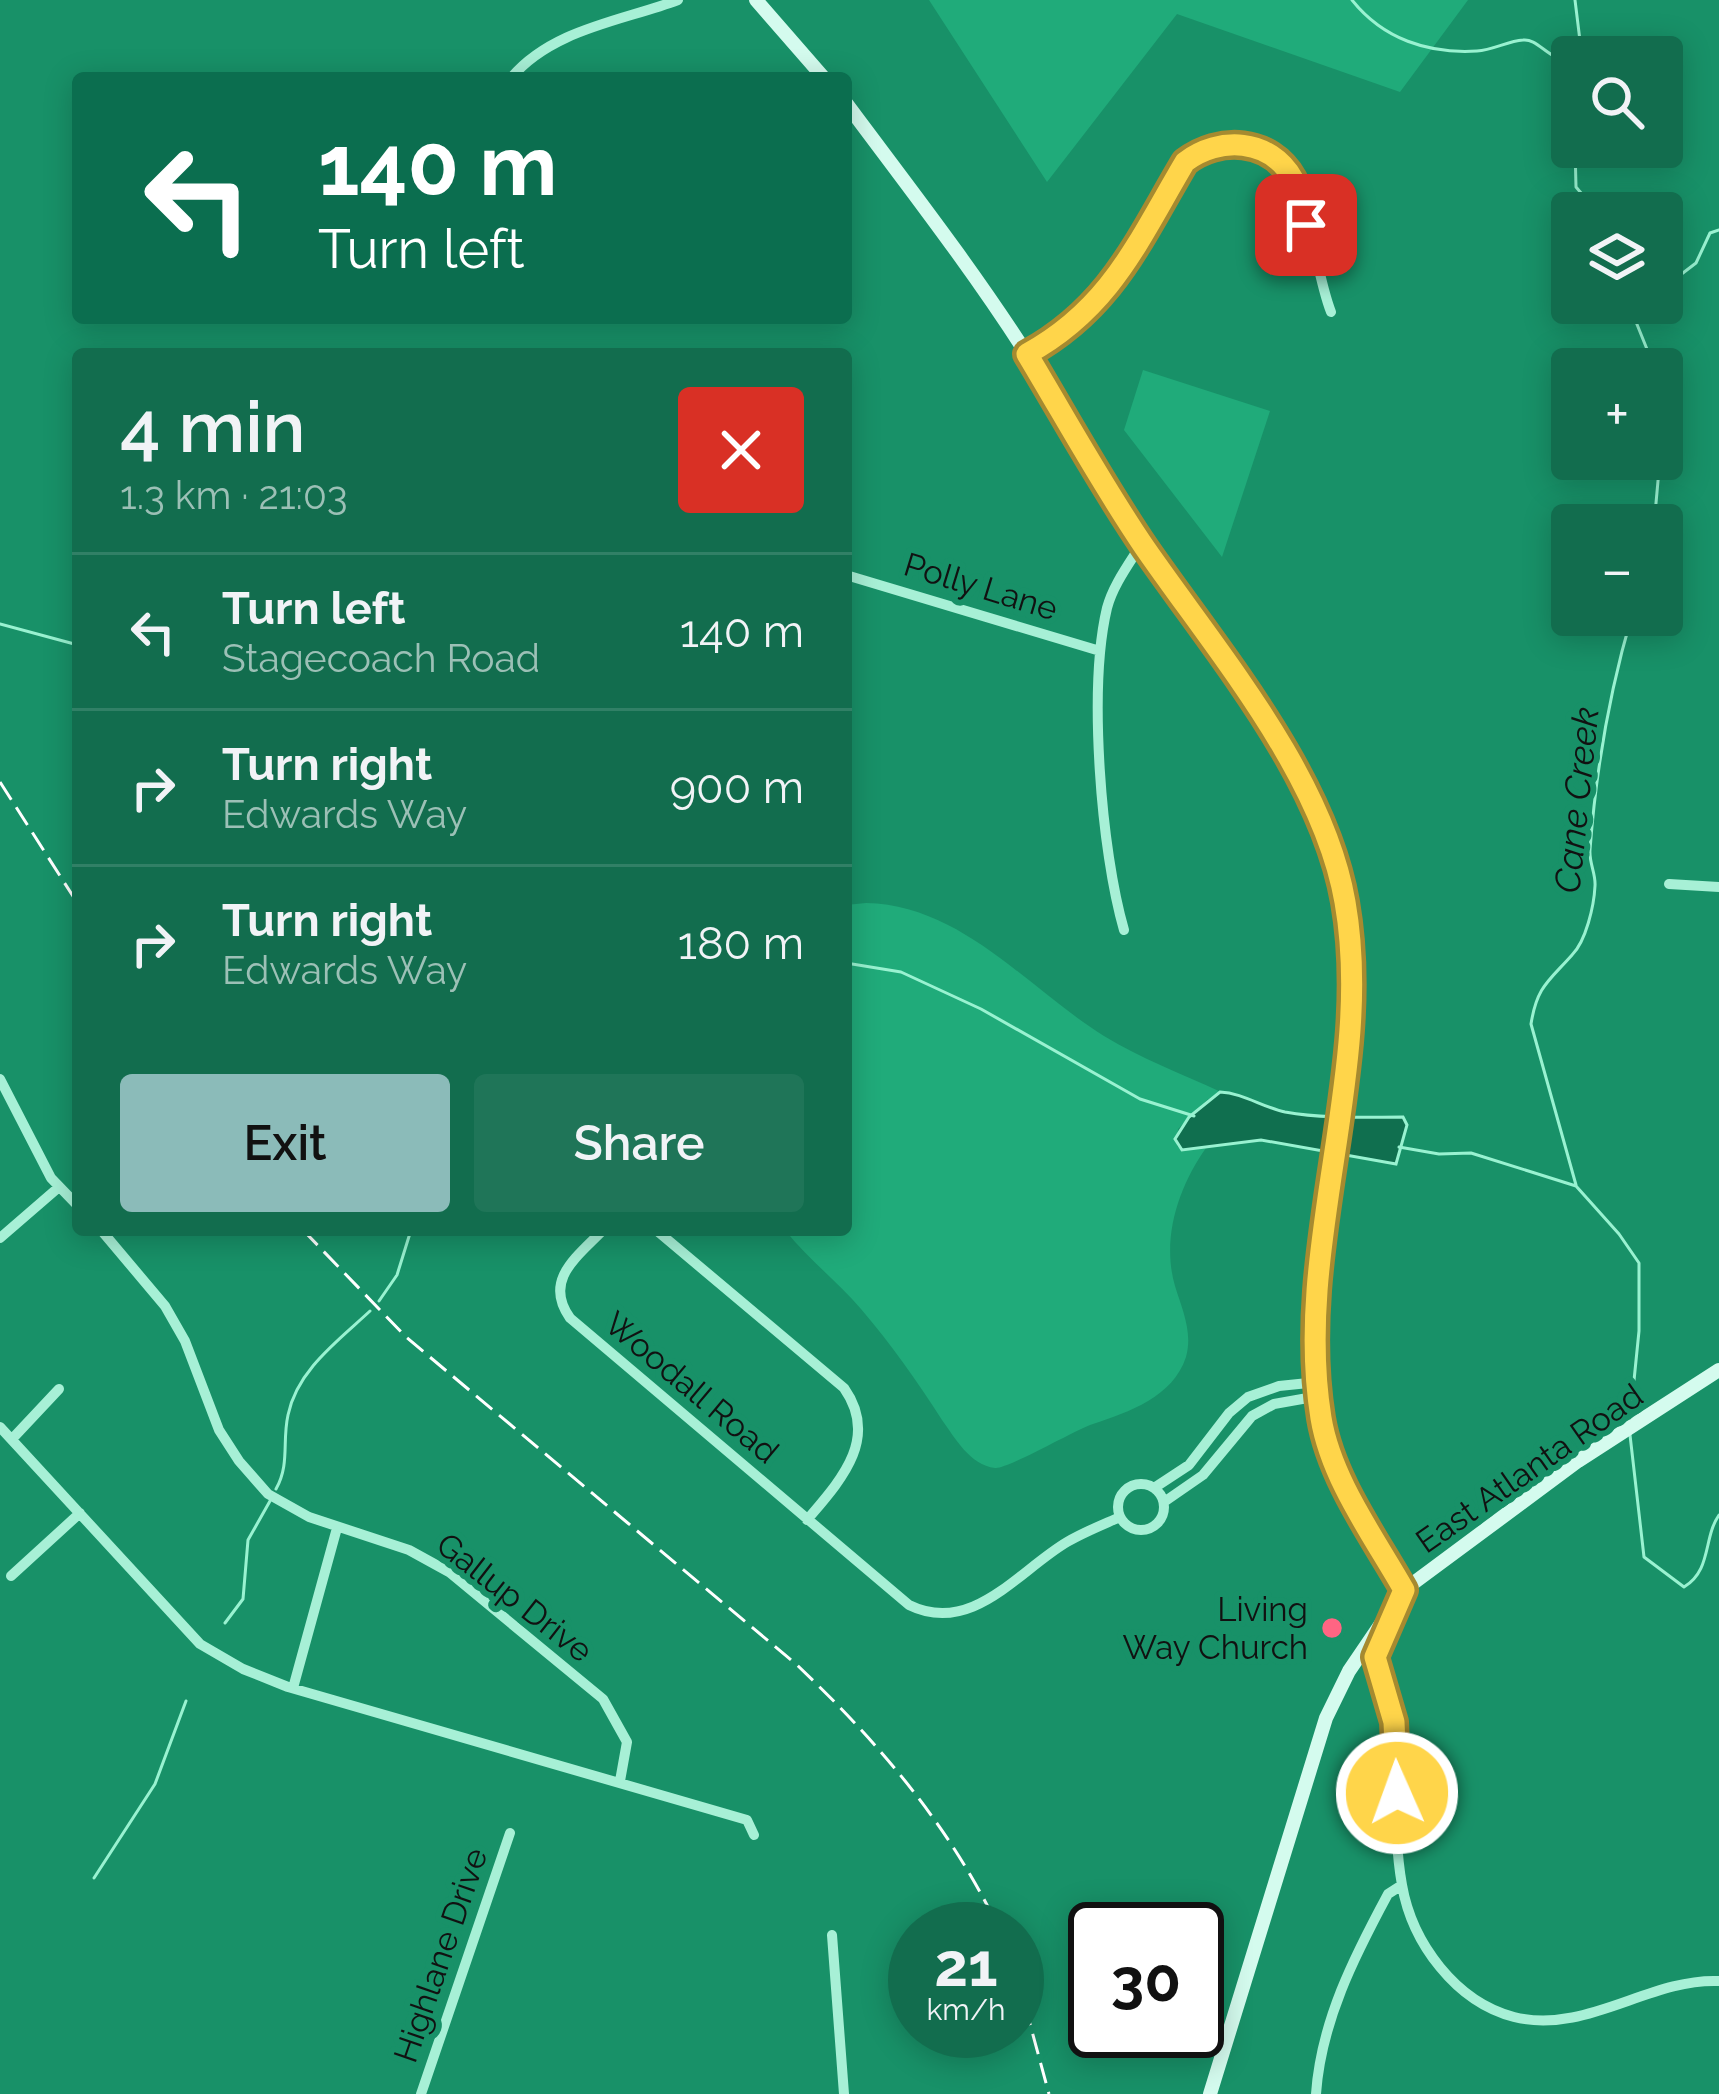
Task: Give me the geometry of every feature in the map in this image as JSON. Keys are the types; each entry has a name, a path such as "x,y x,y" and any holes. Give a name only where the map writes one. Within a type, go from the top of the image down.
{"street":[{"path":"517,72 576,32 678,0"},
{"path":"756,0 819,72"},
{"path":"852,111 1027,354 1142,543 1299,777 1345,897 1351,946 1348,1033 1317,1297 1319,1389 1322,1421 1338,1471 1404,1590 1375,1657 1394,1722 1402,1885 1417,1930 1453,1982 1480,2005 1517,2018 1553,2020 1605,2011 1652,1994 1719,1982"},
{"path":"1027,354 1095,306 1185,162 1199,152 1233,143 1265,152 1293,180 1331,312"},
{"path":"1124,930 1109,861 1100,651 1108,607 1142,543"},
{"name":"Polly Lane","path":"852,577 1100,651"},
{"path":"1669,884 1719,886"},
{"path":"0,1079 58,1187 72,1200"},
{"path":"0,1238 58,1187"},
{"name":"Gallup Drive","path":"106,1236 165,1306 219,1430 238,1461 268,1494 337,1528 428,1558 603,1700 627,1742 620,1781"},
{"name":"Woodall Road","path":"597,1236 562,1274 558,1291 565,1311 909,1605 946,1615 975,1608 1065,1543 1120,1517"},
{"path":"663,1236 848,1393 859,1428 854,1460 807,1520"},
{"name":"East Atlanta Road","path":"1210,2094 1326,1718 1348,1671 1404,1590 1578,1461 1719,1370"},
{"name":"Woodall Road","path":"1279,1386 1319,1389 1283,1401 1239,1426 1203,1475 1164,1502 1162,1519 1149,1529 1132,1529 1120,1517 1118,1502 1126,1489 1139,1484 1154,1488 1189,1465 1229,1413 1248,1397 1279,1386"},
{"path":"13,1438 59,1389"},
{"path":"0,1427 200,1643 243,1669 293,1688 747,1820 754,1834"},
{"path":"1154,1488 1164,1502"},
{"path":"11,1576 80,1514"},
{"path":"293,1688 337,1528"},
{"name":"Highlane Drive","path":"421,2094 510,1833"},
{"path":"1316,2094 1319,2058 1343,1985 1388,1894 1402,1885"},
{"path":"832,1935 844,2094"}],"shaded area":[{"path":"929,0 1468,0 1400,92 1177,14 1047,182"},
{"path":"1143,370 1270,411 1222,557 1124,430"},
{"path":"852,904 901,907 963,933 1104,1036 1221,1092 1178,1129 1177,1146 1182,1150 1206,1148 1181,1196 1172,1231 1171,1268 1188,1339 1180,1371 1148,1401 1002,1467 986,1466 964,1450 872,1322 790,1236 852,1236"},
{"path":"1220,1092 1300,1114 1403,1117 1407,1125 1396,1164 1261,1140 1182,1150 1175,1139 1189,1117"}],"waterway":[{"path":"1352,0 1392,34 1424,46 1477,51 1528,40 1551,54"},
{"name":"Cane Creek","path":"1575,0 1579,36"},
{"name":"Cane Creek","path":"1576,168 1580,192"},
{"path":"1683,273 1696,263 1710,233 1719,230"},
{"name":"Cane Creek","path":"1637,324 1647,348"},
{"name":"Cane Creek","path":"1656,504 1658,480"},
{"path":"0,624 72,643"},
{"name":"Cane Creek","path":"1576,1185 1531,1024 1541,992 1577,949 1591,913 1595,882 1590,850 1600,761 1627,636"},
{"path":"852,964 901,972 981,1009 1140,1099 1194,1116"},
{"path":"1399,1147 1439,1154 1471,1153 1576,1186 1619,1234 1639,1263 1639,1331 1630,1420"},
{"path":"379,1301 397,1275 409,1236"},
{"path":"276,1489 283,1471 288,1415 300,1384 370,1311"},
{"path":"1630,1435 1644,1557 1684,1587 1699,1572 1719,1515"},
{"path":"225,1623 243,1599 248,1540 270,1501"},
{"path":"94,1878 155,1784 186,1701"}],"railway":[{"path":"0,782 72,895"},
{"path":"309,1236 406,1337 797,1665 910,1788 986,1902"},
{"path":"1039,2058 1049,2094"}],"place":[{"name":"Living Way Church","path":"1332,1628"}],"route":[{"path":"1306,225 1293,180 1265,152 1233,143 1199,152 1185,162 1095,306 1027,354 1142,543 1299,777 1345,897 1351,991 1320,1255 1317,1373 1322,1421 1338,1471 1404,1590 1375,1657 1394,1722 1397,1793"}]}
